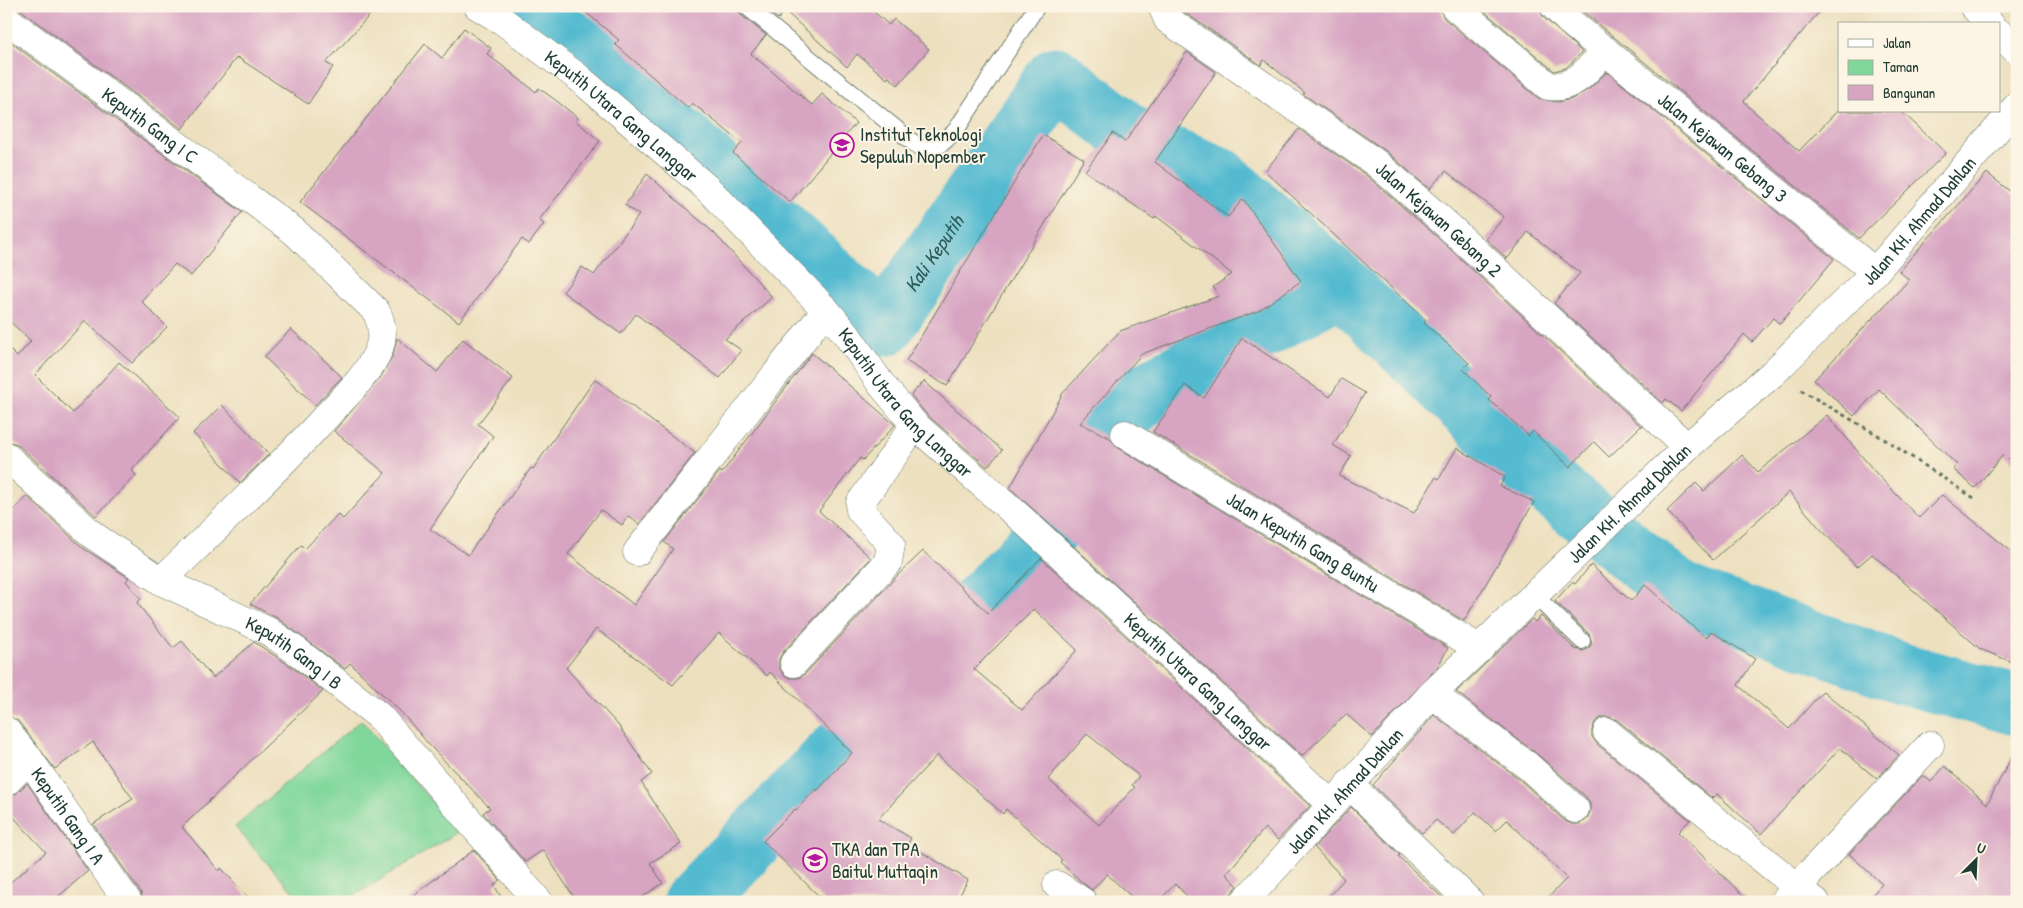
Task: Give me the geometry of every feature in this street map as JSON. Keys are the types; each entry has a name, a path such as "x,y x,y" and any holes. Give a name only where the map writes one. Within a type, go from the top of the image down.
{"street":[{"name":"Keputih Utara Gang Langgar","path":"478,6 503,21 579,78 642,130 707,188 826,310 847,335 881,384 915,425 1060,553 1331,804"},
{"path":"1454,6 1548,86 1562,88 1581,77 1605,50"},
{"path":"1973,6 1988,22"},
{"name":"Jalan Kejawan Gebang 2","path":"1165,13 1376,163 1687,446"},
{"name":"Jalan Kejawan Gebang 3","path":"1562,14 1875,272"},
{"name":"Keputih Gang I C","path":"6,19 294,232 376,311 382,326 378,349 373,362 348,392 277,469 161,581"},
{"path":"2000,35 2017,51"},
{"name":"Jalan KH. Ahmad Dahlan","path":"1244,902 1432,694 1687,446 1773,373 1875,272 2017,106"},
{"path":"636,552 826,310"},
{"path":"794,663 888,562 891,544 860,510 860,504 915,425"},
{"name":"Jalan Keputih Gang Buntu","path":"1125,434 1480,649"},
{"name":"Keputih Gang I B","path":"6,456 94,536 161,581 268,631 380,716 539,902"},
{"path":"1432,694 1528,766 1575,809"},
{"name":"Keputih Gang I A","path":"6,731 29,759 128,902"},
{"path":"1607,732 1799,897 1930,745"},
{"path":"6,782 29,759"},
{"path":"1349,784 1470,902"},
{"path":"1057,885 1083,902"}],"lane":[{"path":"746,6 916,145 922,149 933,150 939,147 956,130 1037,6"},
{"path":"1534,596 1582,641"}],"path":[{"path":"1773,373 1881,437 1977,500"}],"green space":[{"path":"361,720 458,832 344,902 302,902 235,827"}],"building":[{"path":"24,6 378,6 326,63 333,67 308,104 237,57 182,129 21,10"},
{"path":"578,6 736,6 740,14 766,35 751,54 812,105 822,94 856,123 790,202 733,153 742,143 692,103 688,108 615,44 619,40"},
{"path":"762,6 867,6 889,25 894,19 929,49 898,85 889,77 887,79 857,54 847,67 785,11 778,19"},
{"path":"1179,6 1439,6 1444,18 1538,98 1557,102 1572,99 1589,89 1607,72 1834,259 1780,324 1773,318 1752,342 1744,334 1681,411 1666,399 1663,403 1554,303 1580,273 1528,232 1507,259 1486,239 1504,217 1446,171 1429,189 1386,151 1303,94 1305,93 1264,60 1261,65 1181,10"},
{"path":"1478,6 1539,6 1543,17 1582,52 1566,68 1554,71"},
{"path":"1576,6 1824,6 1744,101 1799,151 1838,111 1902,112 1946,153 1859,238"},
{"path":"464,28 491,48 487,54 536,92 539,88 558,102 578,118 576,121 600,141 539,220 544,224 529,244 522,239 459,322 300,202 425,44 442,58"},
{"path":"6,39 242,212 191,276 175,264 141,301 167,327 132,363 85,321 35,375 73,413 119,362 180,417 132,470 136,475 96,516 17,444 6,441 6,346 17,357 31,341 6,318"},
{"path":"1187,52 1216,72 1155,162 1228,217 1243,199 1301,281 1258,311 1139,355 1080,423 1110,438 1117,447 1448,648 1437,668 1372,737 1346,714 1302,756 1010,488 1063,393 1120,331 1219,296 1213,287 1232,274 1156,216 1154,219 1085,171 1113,133 1125,142"},
{"path":"1299,129 1366,175 1435,235 1641,426 1609,457 1594,442 1570,467 1533,431 1529,436 1489,400 1491,397 1463,369 1469,363 1424,323 1426,320 1265,171"},
{"path":"1043,135 1084,159 947,386 906,361"},
{"path":"1987,173 2017,197 2017,467 2004,454 1975,488 1953,469 1957,465 1879,389 1854,416 1814,380 1909,280 1899,271"},
{"path":"647,174 714,233 772,297 725,339 741,350 720,378 636,314 621,334 563,292 582,267 594,275 639,215 625,205"},
{"path":"291,329 342,377 315,405 264,357"},
{"path":"397,338 437,372 463,339 513,378 478,424 493,436 430,529 468,555 531,468 533,469 595,379 695,453 639,524 628,516 622,525 601,510 568,554 634,605 673,549 664,542 720,471 722,473 812,353 895,425 863,460 860,458 819,511 871,558 783,652 779,659 779,667 784,675 790,678 798,678 805,674 923,551 988,613 1041,558 1310,806 1278,840 1265,828 1226,874 1238,886 1223,902 1193,902 1175,884 1158,902 1137,902 1107,874 1092,890 1060,862 1062,860 1006,809 1003,814 937,755 878,819 911,838 908,844 968,880 956,902 825,902 763,841 816,789 817,791 852,753 770,672 767,676 719,633 673,685 596,629 566,668 618,725 652,774 641,782 681,844 650,863 663,883 635,902 577,902 543,850 525,862 483,813 490,808 433,749 400,711 350,663 345,669 277,618 250,604 301,545 305,549 338,514 343,519 385,473 334,431 380,378 393,355","holes":["1034,609 1077,650 1022,710 974,669","1087,734 1139,776 1132,785 1135,787 1099,825 1048,779"]},
{"path":"1242,338 1330,397 1341,379 1365,393 1333,445 1351,456 1339,476 1414,513 1436,477 1439,479 1457,448 1505,477 1500,486 1534,502 1464,621 1153,432 1185,385 1204,398"},
{"path":"924,381 1002,450 987,467 926,414 911,395"},
{"path":"222,405 269,454 240,483 193,433"},
{"path":"1827,415 1876,473 1919,518 1942,495 2017,556 2017,664 1980,649 1872,554 1857,567 1789,492 1713,560 1667,511 1696,483 1704,491 1742,455 1758,472"},
{"path":"27,496 83,548 129,578 126,581 141,599 137,603 173,648 182,641 213,678 254,642 289,665 323,691 182,827 219,871 221,868 252,902 143,902 141,893 93,824 133,799 93,742 55,769 18,721 6,716 6,518"},
{"path":"1591,565 1631,601 1645,585 1706,638 1711,631 1755,659 1738,685 1789,729 1823,691 1899,755 1877,779 1840,748 1761,834 1717,794 1712,798 1617,720 1602,717 1595,722 1592,737 1597,744 1690,820 1678,832 1750,902 1544,902 1567,878 1507,820 1496,831 1475,812 1454,835 1436,820 1422,833 1373,785 1434,715 1518,778 1565,821 1579,824 1586,820 1590,812 1590,804 1586,797 1537,754 1456,692 1532,619 1535,622 1541,616 1575,649 1584,651 1589,648 1592,643 1589,634 1555,601 1572,582 1575,584"},
{"path":"2017,747 2017,902 1866,902 1882,884 1849,854 1923,775 1931,782 1945,766 1987,804"},
{"path":"27,783 88,871 52,902 6,902 6,886 46,852 6,809 6,797 17,793"},
{"path":"1351,807 1400,855 1398,856 1447,902 1324,902 1344,879 1314,847"},
{"path":"474,850 500,880 494,885 504,902 404,902"}],"waterway":[{"name":"Kali Keputih","path":"524,6 582,49 635,94 884,326 1056,77 1144,146 1217,176 1341,285"},
{"path":"693,902 1025,557 1070,505 1107,429 1147,392 1341,285 1537,475 1680,593 1901,673 2017,705"}],"place":[{"name":"Institut Teknologi Sepuluh Nopember","path":"842,145"},
{"name":"TKA dan TPA Baitul Muttaqin","path":"815,860"}]}
